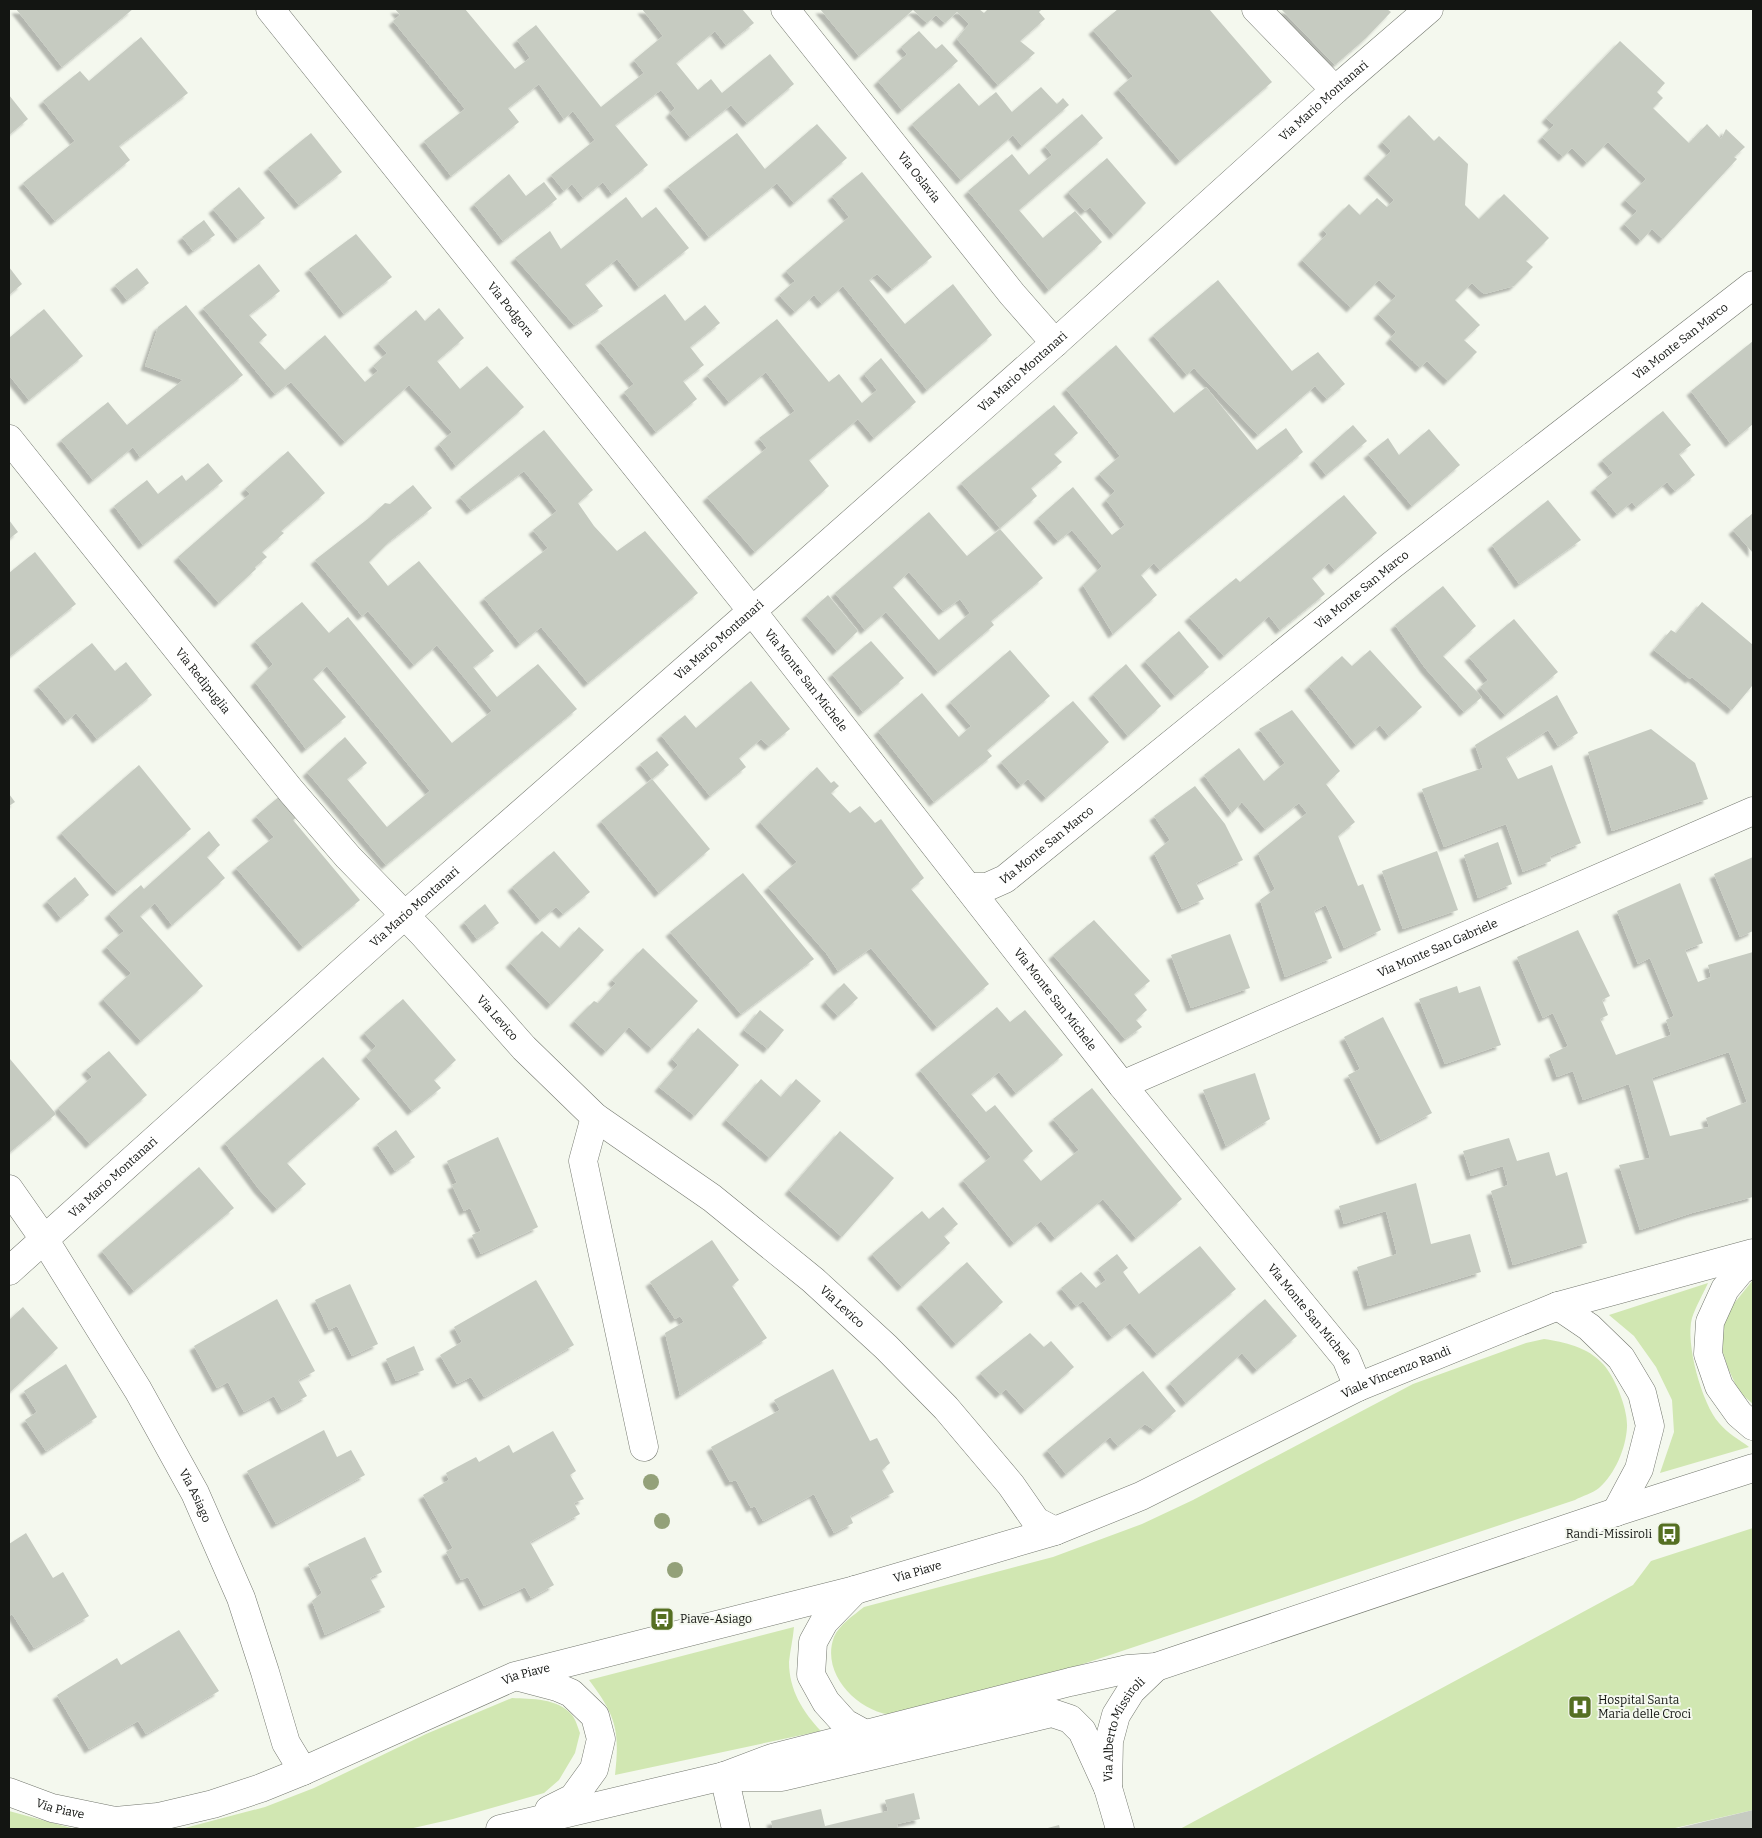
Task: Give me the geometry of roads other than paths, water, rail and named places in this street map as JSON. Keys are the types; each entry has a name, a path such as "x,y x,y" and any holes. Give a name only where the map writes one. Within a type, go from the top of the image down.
{"street":[{"name":"Via Podgora","path":"270,9 752,611"},
{"name":"Via Oslavia","path":"784,9 1012,294 1054,343"},
{"path":"1256,9 1335,90"},
{"name":"Via Mario Montanari","path":"9,1271 405,915 752,611 1335,90 1429,9"},
{"name":"Via Monte San Marco","path":"968,887 987,887 1005,880 1392,565 1753,285"},
{"name":"Via Redipuglia","path":"9,439 291,791 348,857 405,915"},
{"name":"Via Monte San Michele","path":"752,611 1122,1085 1346,1358 1358,1387"},
{"name":"Via Monte San Gabriele","path":"1122,1085 1753,811"},
{"name":"Via Levico","path":"405,915 524,1048 596,1117 712,1198 813,1280 886,1347 946,1408 1011,1485 1036,1521 1055,1531"},
{"path":"596,1117 582,1161 644,1447"},
{"name":"Via Asiago","path":"9,1189 44,1239 138,1390 195,1493 241,1598 286,1743 303,1771"},
{"name":"Viale Vincenzo Randi","path":"1055,1531 1142,1496 1358,1387 1558,1306 1753,1253"},
{"path":"1753,1262 1740,1271 1726,1290 1710,1322 1708,1354 1719,1386 1739,1414 1753,1426"},
{"path":"1558,1306 1590,1327 1621,1358 1642,1393 1650,1426 1639,1469 1616,1512"},
{"path":"509,1827 724,1776 772,1758 1070,1682 1128,1669 1156,1667 1616,1512 1753,1468"},
{"name":"Via Piave","path":"9,1792 52,1808 115,1821 158,1817 213,1804 261,1788 303,1771 516,1676 855,1590 1055,1531"},
{"path":"855,1590 824,1622 813,1642 811,1675 826,1702 845,1723 865,1734"},
{"name":"Via Alberto Missiroli","path":"1120,1829 1108,1788 1109,1741 1116,1715 1131,1691 1156,1667"},
{"path":"509,1827 573,1798 594,1769 601,1739 595,1716 571,1693 557,1687 516,1676"},
{"path":"724,1776 782,1777 1052,1713 1070,1719 1082,1731 1108,1788"},
{"path":"724,1776 736,1829"}],"place":[{"name":"Randi-Missiroli","path":"1669,1534"},
{"name":"Piave-Asiago","path":"662,1619"},
{"name":"Hospital Santa Maria delle Croci","path":"1580,1707"}]}
